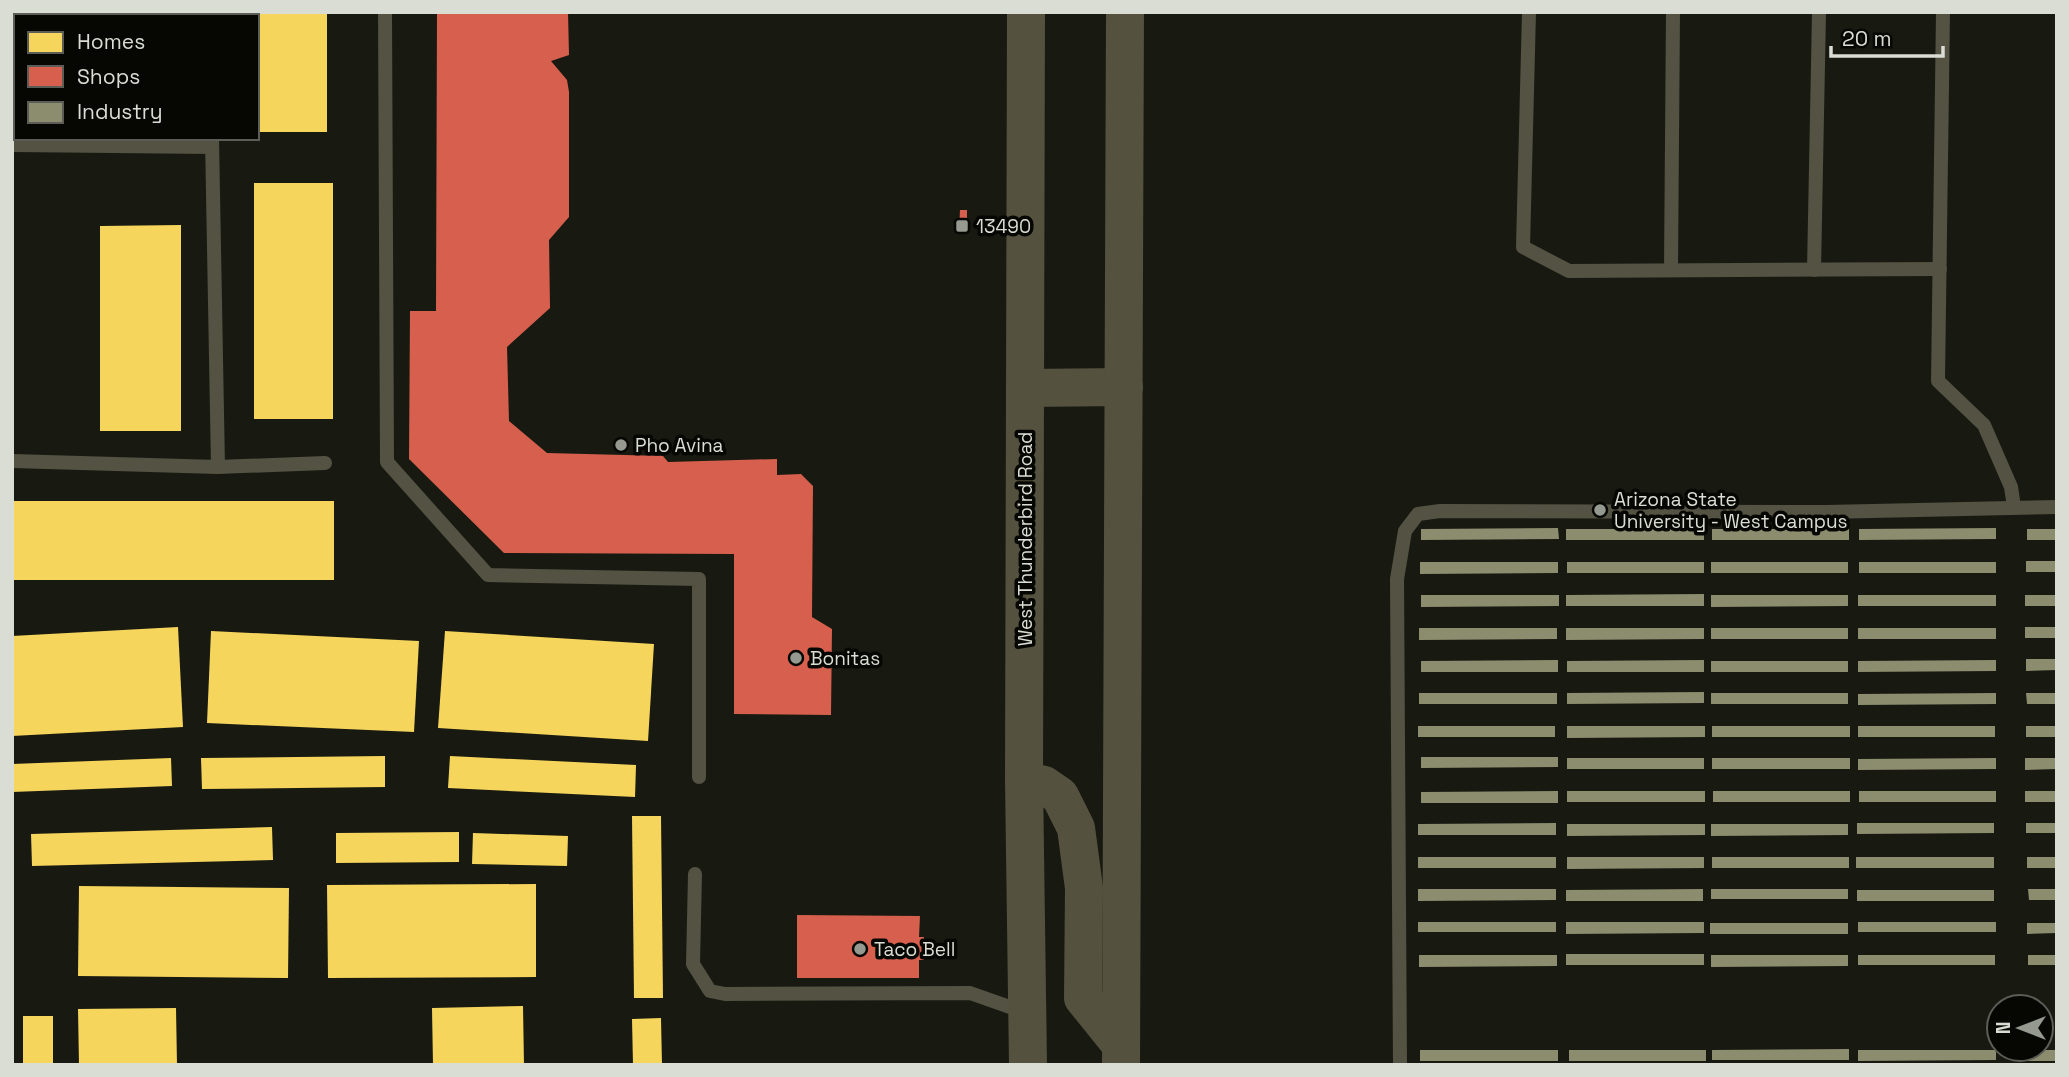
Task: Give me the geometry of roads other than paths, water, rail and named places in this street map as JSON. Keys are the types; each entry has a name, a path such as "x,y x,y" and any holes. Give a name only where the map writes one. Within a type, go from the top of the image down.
{"main road":[{"name":"West Thunderbird Road","path":"1026,12 1024,780 1028,1065"},
{"path":"1121,1055 1125,12"},
{"path":"1025,388 1124,387"},
{"path":"1024,780 1044,785 1060,796 1076,828 1084,888 1083,999 1121,1055"}],"lane":[{"path":"385,12 387,462 488,575 699,579 699,777"},
{"path":"1530,12 1523,247 1569,271 1940,269"},
{"path":"1671,270 1673,12"},
{"path":"1815,270 1819,12"},
{"path":"1943,12 1938,381 1984,425 2011,487 2014,507"},
{"path":"12,145 212,142 218,467"},
{"path":"12,461 218,467 325,463"},
{"path":"1400,1065 1397,579 1405,531 1418,514 1440,511 1826,512 2057,507"},
{"path":"695,874 694,964 709,991 725,994 970,993 1027,1013"}],"place":[{"name":"13490","path":"962,226"},
{"name":"Pho Avina","path":"621,445"},
{"name":"Arizona State University - West Campus","path":"1600,510"},
{"name":"Bonitas","path":"796,658"},
{"name":"Taco Bell","path":"860,949"}]}
